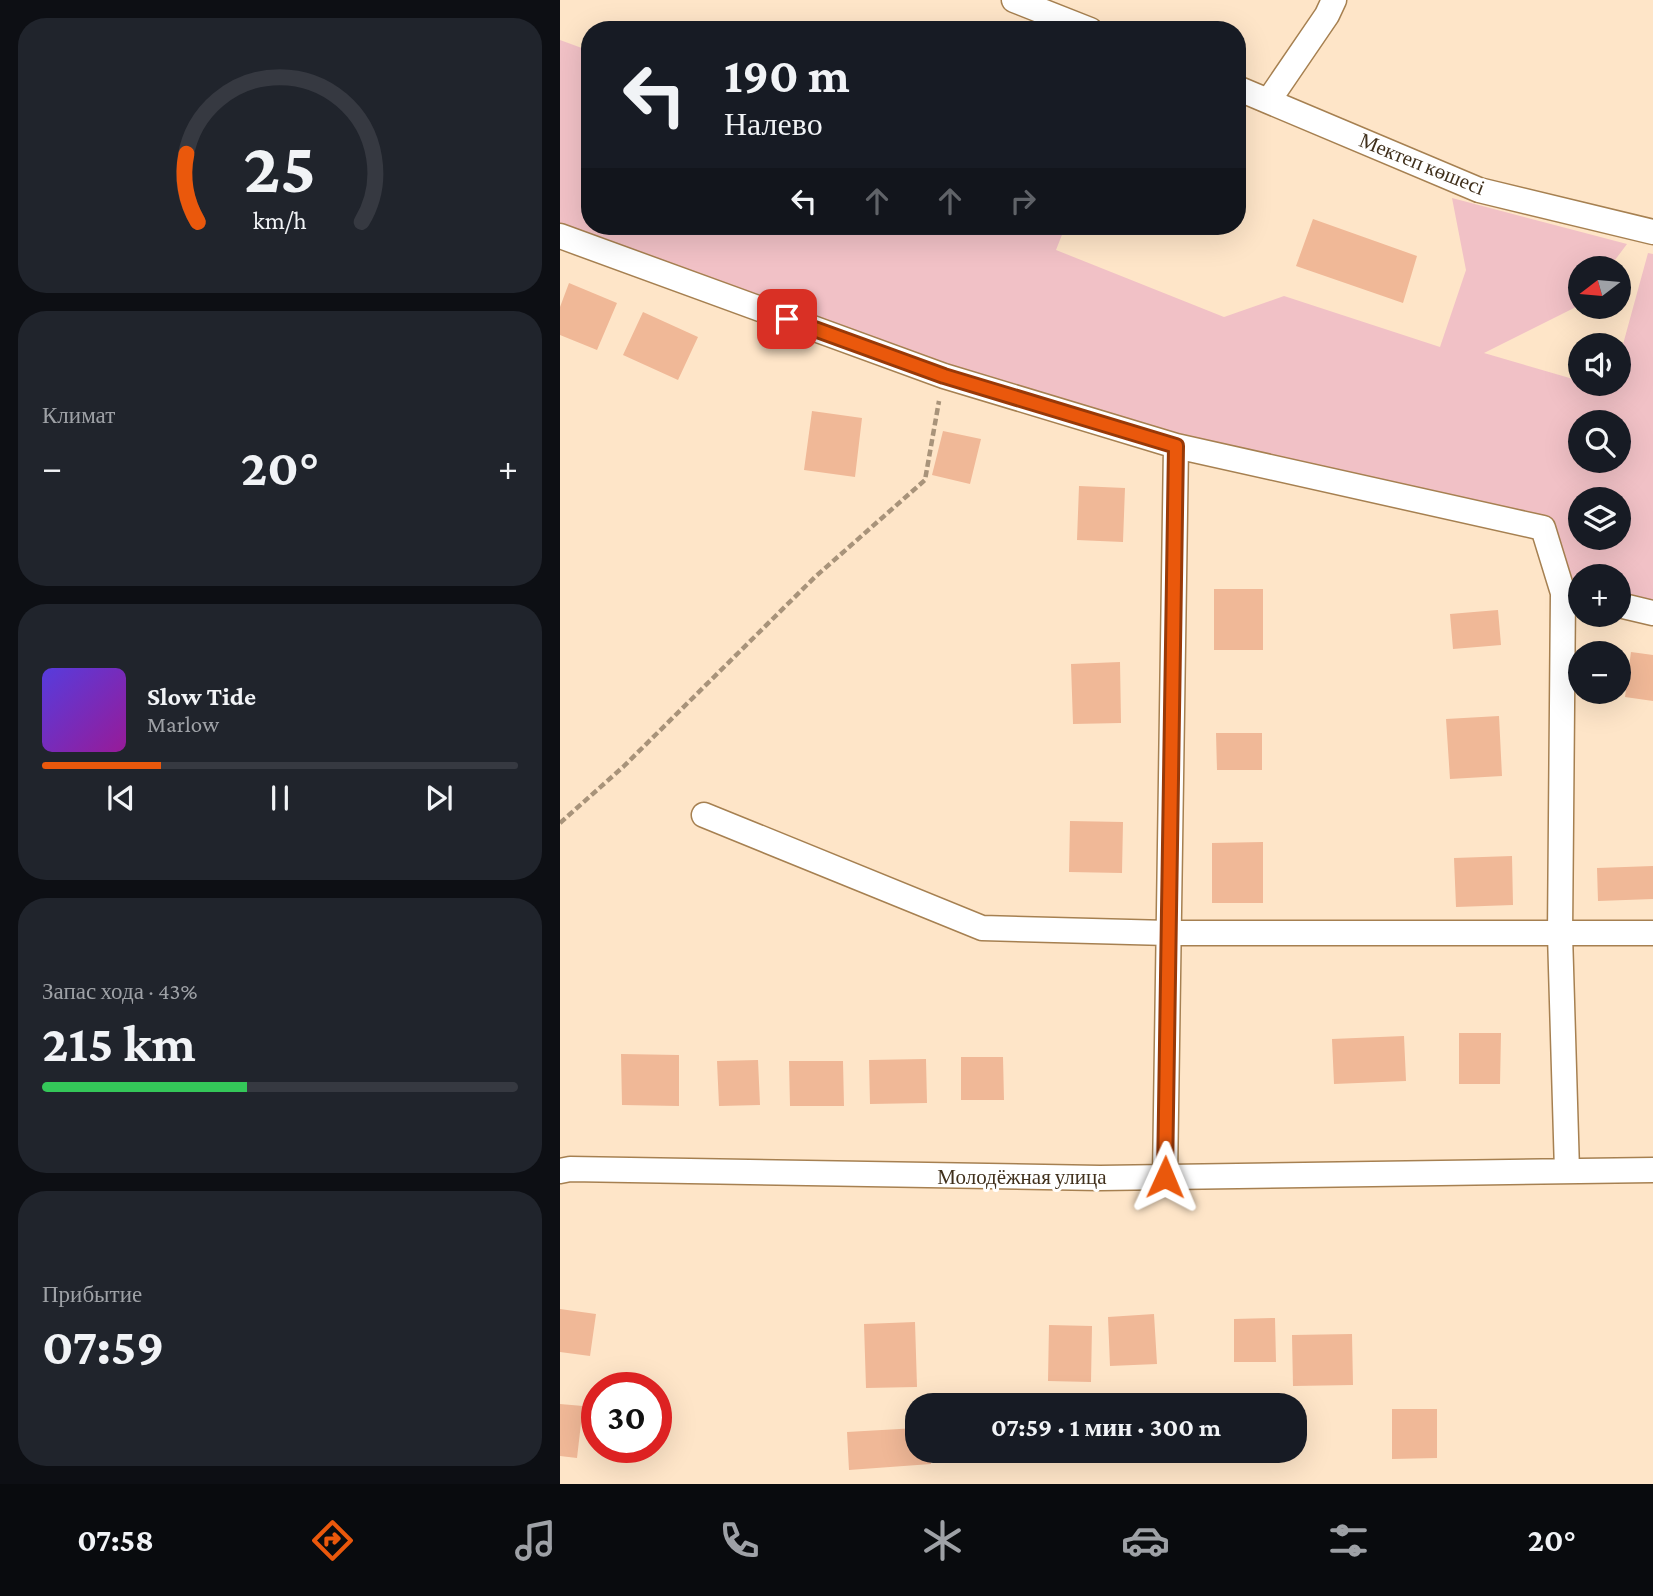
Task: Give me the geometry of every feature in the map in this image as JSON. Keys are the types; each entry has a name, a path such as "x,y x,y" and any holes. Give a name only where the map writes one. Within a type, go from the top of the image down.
{"street":[{"path":"1014,0 1067,21"},
{"path":"1269,100 1327,15 1334,0"},
{"name":"Мектеп көшесі","path":"1246,91 1479,190 1653,232"},
{"path":"560,236 944,376 1176,446 1543,528 1568,586"},
{"path":"1165,1177 1176,446"},
{"path":"1631,608 1653,613"},
{"path":"1567,1171 1560,934 1571,627"},
{"path":"704,815 982,928 1167,933 1653,933"},
{"name":"Молодёжная улица","path":"560,1171 1165,1177 1653,1170"}],"path":[{"path":"560,823 624,767 815,577 925,480 944,376"}],"shaded area":[{"path":"560,40 581,48 581,232 560,224"},
{"path":"1452,198 1627,244 1618,256 1568,256 1568,311 1484,353 1568,378 1568,396 1631,396 1631,333 1626,333 1648,253 1653,254 1653,606 1631,601 1631,564 1568,564 1568,570 1554,523 1320,472 944,376 588,235 1062,235 1056,250 1224,317 1284,296 1440,347 1466,270"}],"building":[{"path":"1313,219 1417,256 1403,303 1296,266"},
{"path":"569,283 617,303 597,350 560,335 560,307"},
{"path":"643,312 698,337 678,380 623,355"},
{"path":"812,411 862,418 855,477 804,470"},
{"path":"943,431 981,439 970,484 932,475"},
{"path":"1079,486 1125,488 1123,542 1077,540"},
{"path":"1214,589 1263,589 1263,650 1214,650"},
{"path":"1498,610 1501,645 1453,649 1450,614"},
{"path":"1631,652 1653,655 1653,701 1631,698"},
{"path":"1120,662 1121,723 1073,724 1071,664"},
{"path":"1499,716 1502,776 1450,779 1446,719"},
{"path":"1216,733 1262,733 1262,770 1217,770"},
{"path":"1070,821 1123,822 1122,873 1069,872"},
{"path":"1263,842 1263,903 1212,903 1212,843"},
{"path":"1512,856 1513,905 1456,907 1454,858"},
{"path":"1653,866 1653,899 1598,901 1597,868"},
{"path":"1459,1033 1501,1033 1500,1084 1459,1084"},
{"path":"1404,1036 1406,1081 1334,1084 1332,1039"},
{"path":"621,1054 679,1055 679,1106 622,1105"},
{"path":"961,1057 1003,1057 1004,1100 961,1100"},
{"path":"926,1059 927,1103 870,1104 869,1060"},
{"path":"758,1060 760,1105 719,1106 717,1061"},
{"path":"789,1061 843,1061 844,1106 790,1106"},
{"path":"560,1309 596,1314 590,1356 560,1352"},
{"path":"1154,1314 1157,1364 1110,1366 1108,1317"},
{"path":"1275,1318 1276,1362 1234,1362 1234,1319"},
{"path":"915,1322 917,1387 866,1388 864,1324"},
{"path":"1049,1325 1092,1326 1091,1382 1048,1381"},
{"path":"1352,1334 1353,1385 1293,1386 1292,1335"},
{"path":"560,1404 581,1406 577,1458 560,1456"},
{"path":"1392,1409 1437,1409 1437,1458 1392,1459"},
{"path":"905,1429 905,1463 931,1464 849,1470 847,1432"}],"route":[{"path":"787,319 944,376 1176,446 1165,1177"}]}
